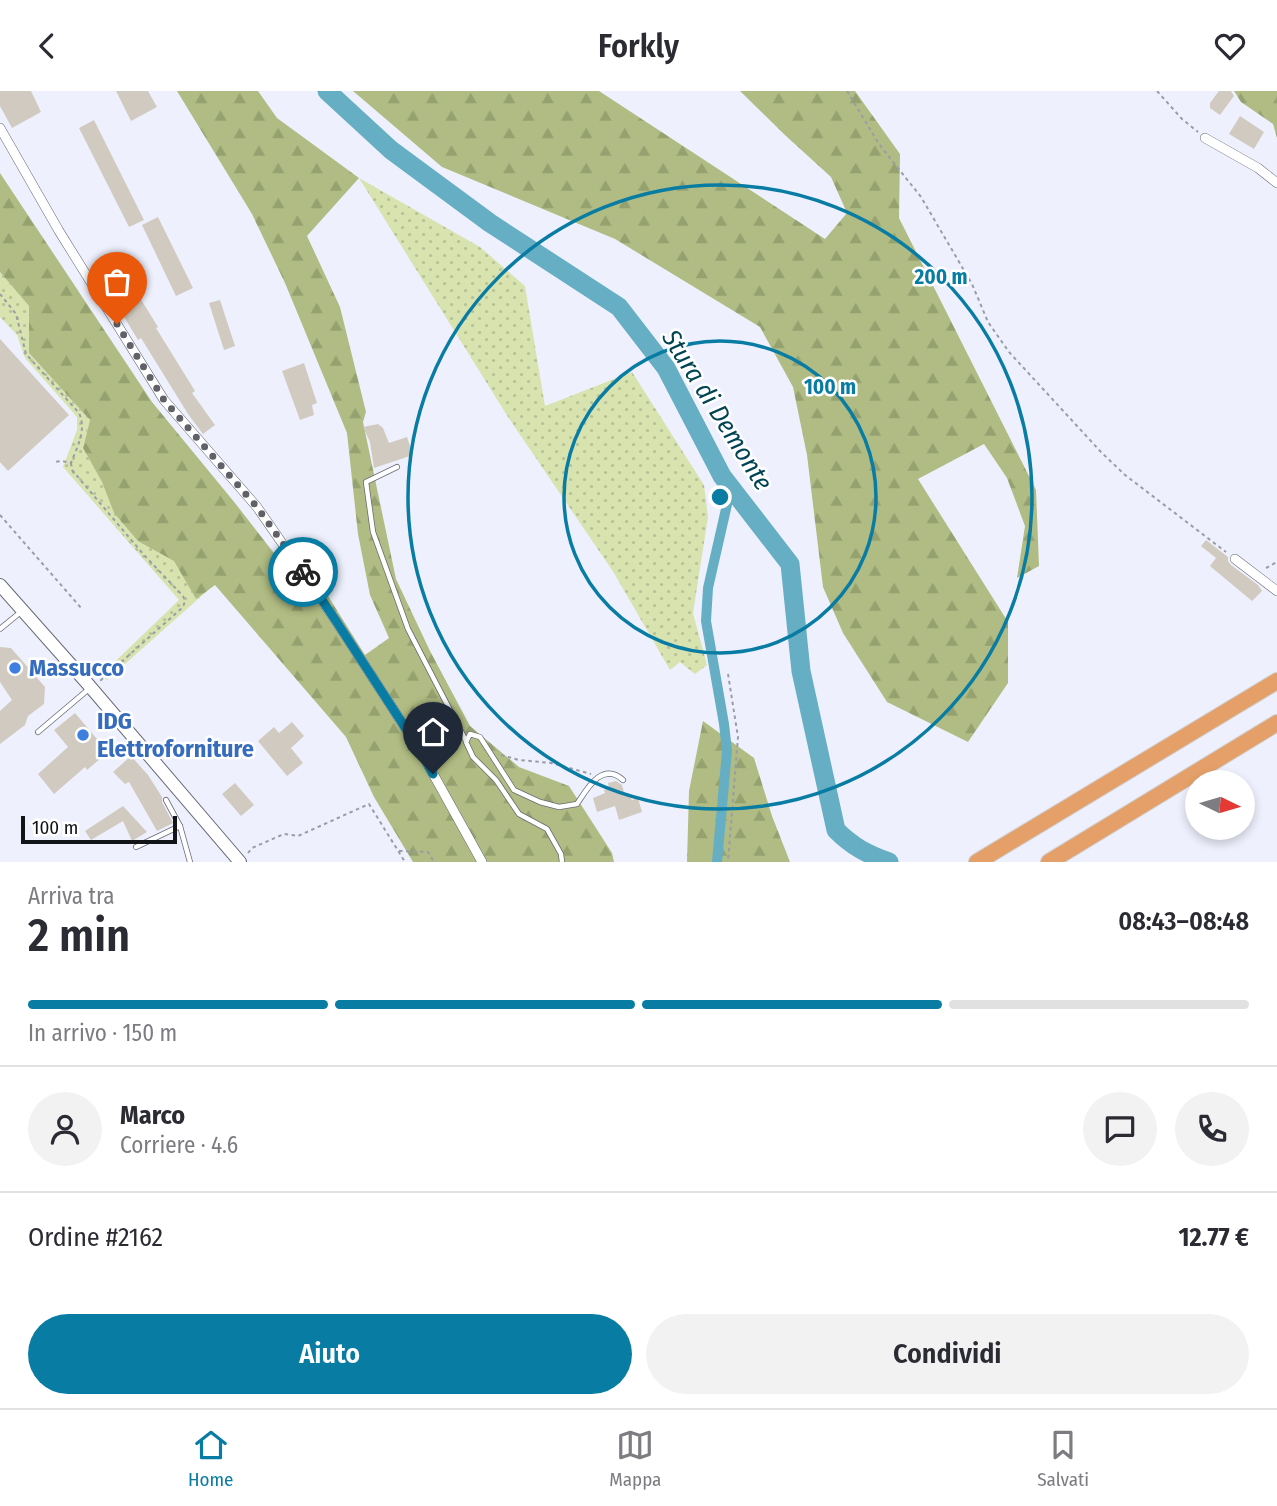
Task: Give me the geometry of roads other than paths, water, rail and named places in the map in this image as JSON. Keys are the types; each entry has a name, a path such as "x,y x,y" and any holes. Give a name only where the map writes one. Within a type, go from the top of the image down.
{"highway":[{"path":"977,862 1277,681"},
{"path":"1049,862 1277,723"}],"main road":[{"path":"0,585 243,859"}],"street":[{"path":"0,128 59,231 164,400 257,507 336,621 421,752 482,862"},
{"path":"1205,138 1258,168 1277,183"},
{"path":"1235,559 1277,591"}],"lane":[{"path":"397,467 366,482 373,532 408,629 473,757 496,780 519,814 547,829 561,854 562,862"},
{"path":"0,629 22,610"},
{"path":"38,732 91,687"},
{"path":"466,742 470,734 480,737 514,790 559,807 577,804 600,776 616,774 623,780"},
{"path":"166,800 180,826 190,862"},
{"path":"136,847 180,826"}],"waterway":[{"name":"Stura di Demonte","path":"327,91 391,150 490,223 619,307 666,368 722,476 790,564 801,671 836,830 861,849 889,862"},
{"path":"717,862 727,751 706,621 708,588 731,487"}],"place":[{"name":"Massucco","path":"15,668"},
{"name":"IDG Elettroforniture","path":"83,735"}]}
